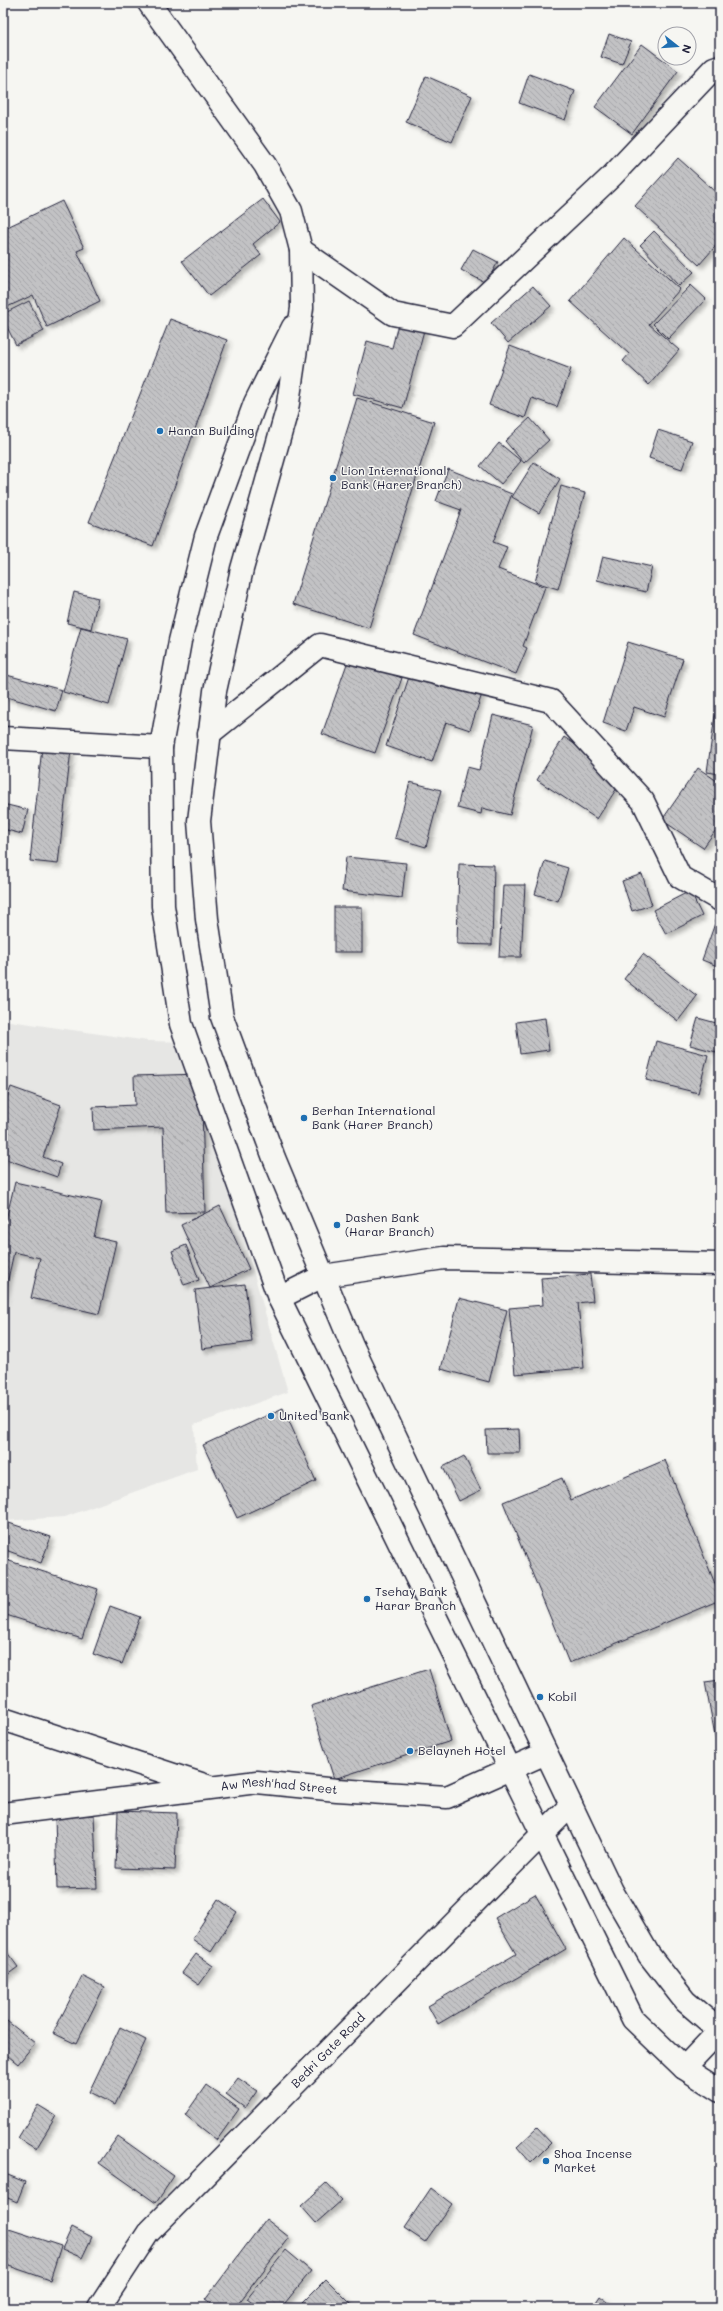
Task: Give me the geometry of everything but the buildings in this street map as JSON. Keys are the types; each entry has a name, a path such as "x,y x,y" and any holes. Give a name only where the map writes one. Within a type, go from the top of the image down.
{"street":[{"path":"149,3 265,165 291,211 301,250 302,308 287,410 242,569 214,691 199,821 207,919 222,1017 274,1158 352,1345 612,1891 649,1955 685,2001 720,2031 684,2068"},
{"path":"301,250 393,314 453,326 612,176 714,68 720,66"},
{"path":"302,308 255,403 206,536 180,641 161,747 163,906 181,1024 280,1298 634,2019 684,2068 720,2091"},
{"path":"209,734 320,645 551,701 643,801 680,877 720,900"},
{"path":"3,738 161,747"},
{"path":"280,1298 323,1276 444,1258 720,1264"},
{"path":"3,1719 212,1788"},
{"name":"Aw Mesh'had Street","path":"3,1814 257,1782 337,1790 447,1797 546,1753"},
{"name":"Bedri Gate Road","path":"99,2308 148,2233 571,1804"}],"shaded area":[{"path":"3,1020 148,1041 187,1042 288,1392 194,1425 197,1469 65,1517 3,1521"}],"place":[{"name":"Hanan Building","path":"160,431"},
{"name":"Lion International Bank (Harer Branch)","path":"333,478"},
{"name":"Berhan International Bank (Harer Branch)","path":"304,1118"},
{"name":"Dashen Bank (Harar Branch)","path":"337,1225"},
{"name":"United Bank","path":"271,1416"},
{"name":"Tsehay Bank Harar Branch","path":"367,1599"},
{"name":"Kobil","path":"540,1697"},
{"name":"Belayneh Hotel","path":"410,1751"},
{"name":"Shoa Incense Market","path":"546,2161"}]}
